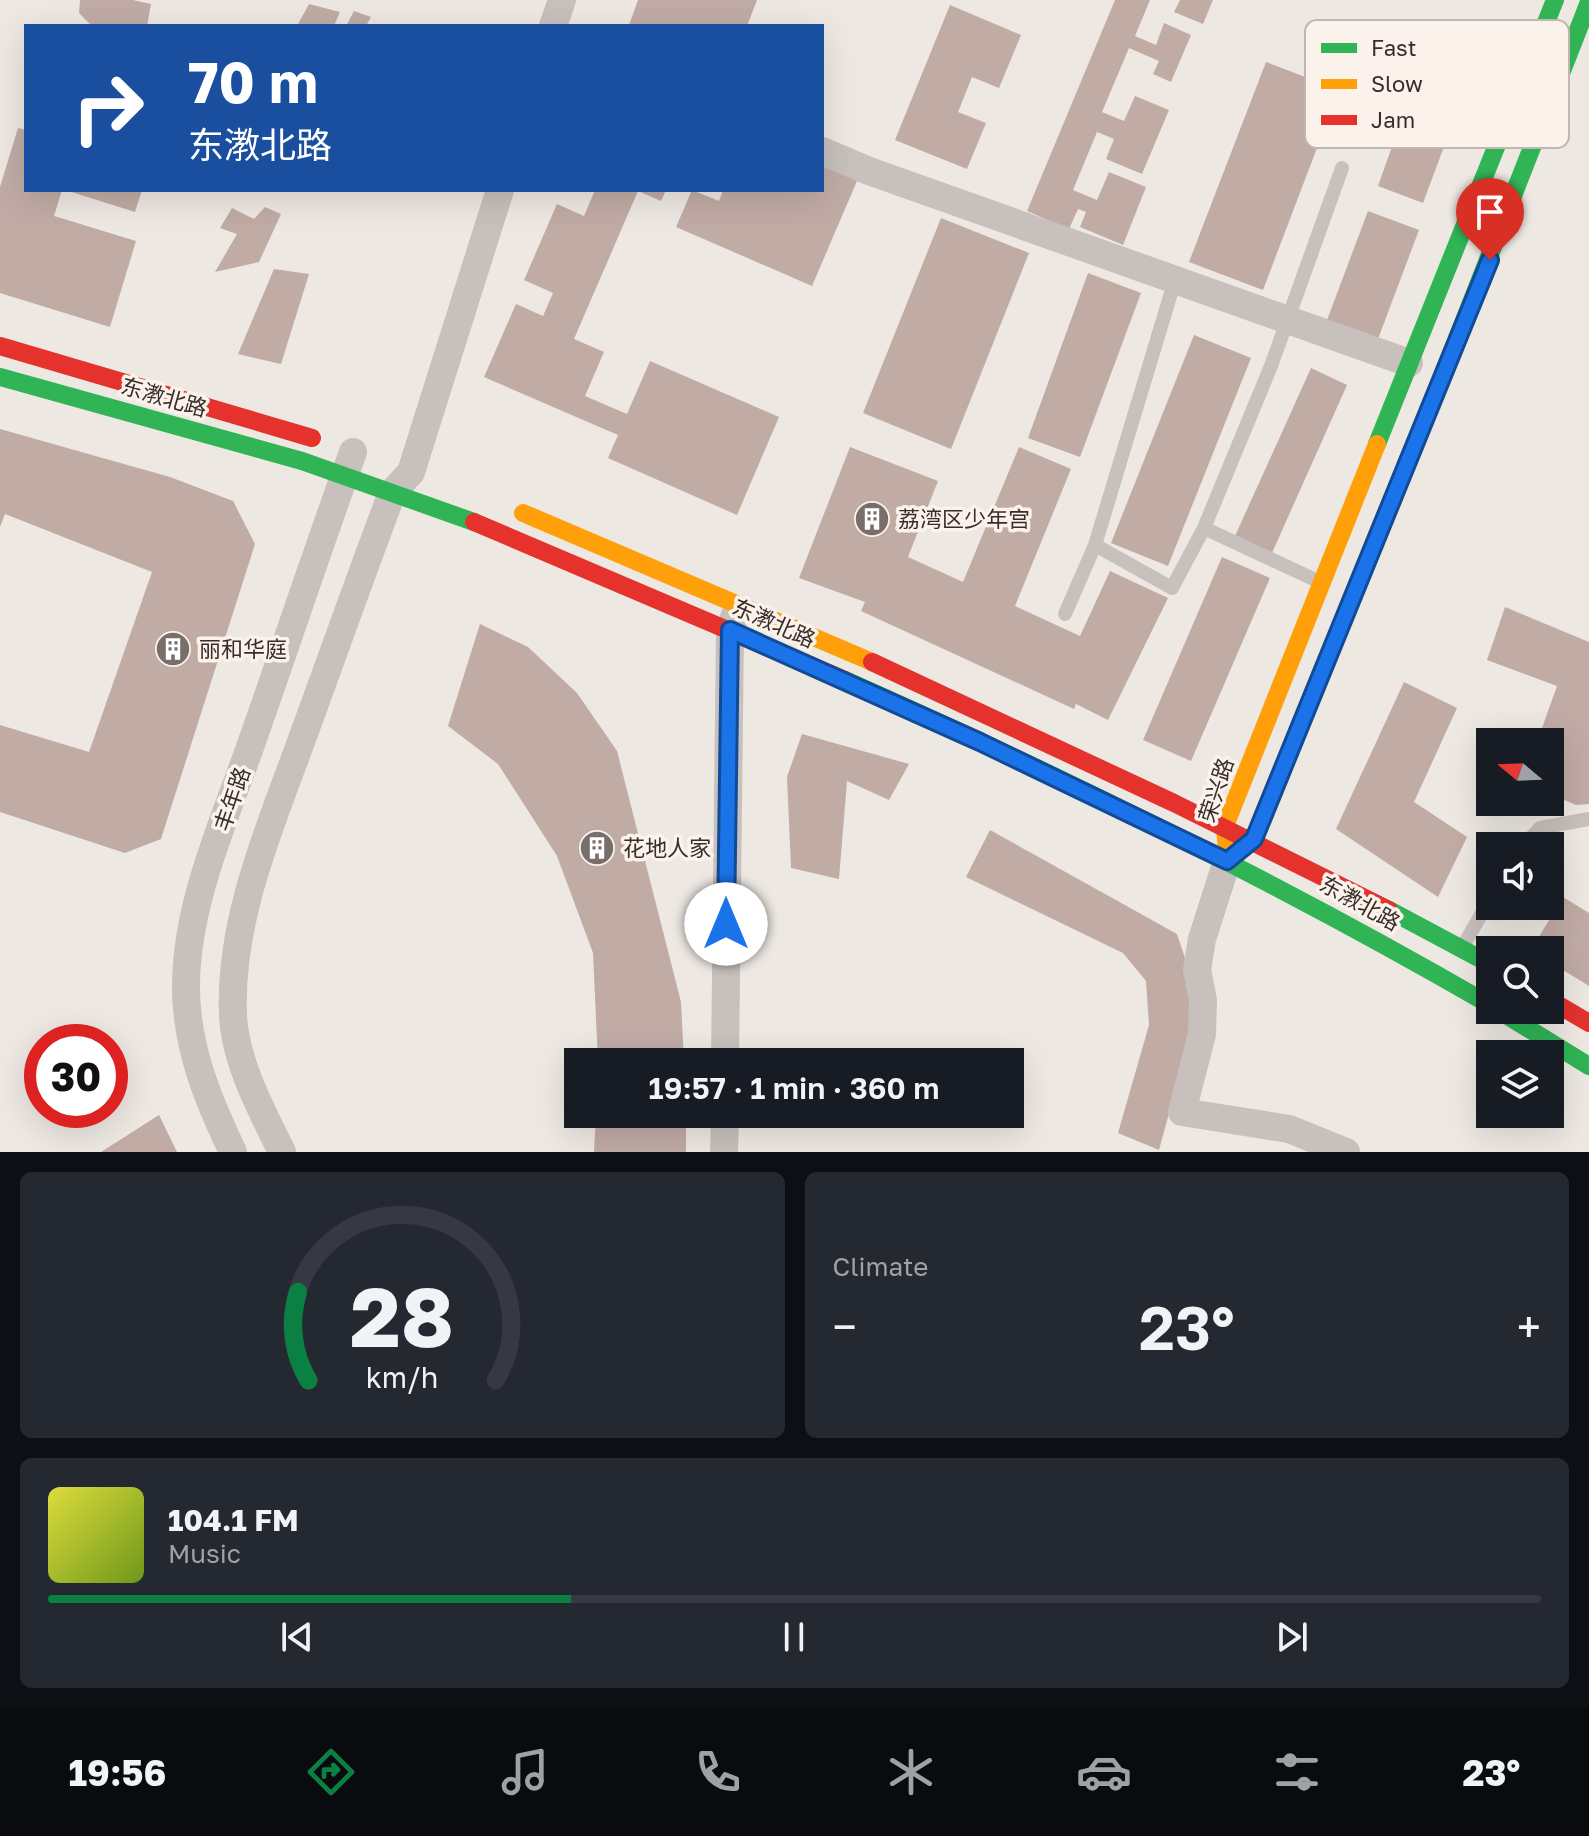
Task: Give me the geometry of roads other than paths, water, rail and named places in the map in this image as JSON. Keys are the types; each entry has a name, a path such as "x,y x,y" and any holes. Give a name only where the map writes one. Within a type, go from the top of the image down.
{"main road":[{"path":"1546,3 1588,9"},
{"path":"1546,3 1560,20"},
{"name":"荣兴路","path":"1569,75 1582,46 1588,9"},
{"path":"1569,30 1582,46"},
{"name":"荣兴路","path":"1227,861 1225,826 1324,583 1491,148"},
{"name":"荣兴路","path":"1227,861 1254,839 1537,148"},
{"name":"东漖北路","path":"0,346 237,413 406,477 482,526 730,630 980,742 1227,861 1332,915 1476,997"},
{"name":"东漖北路","path":"0,377 346,455"},
{"name":"东漖北路","path":"506,507 739,602 950,695 1254,839 1476,956"},
{"path":"1564,1008 1589,1023"},
{"path":"1521,1024 1589,1066"}],"street":[{"path":"554,24 562,0"},
{"path":"824,152 869,171 1409,363"},
{"name":"丰年路","path":"282,1152 243,1060 233,1019 233,960 249,893 279,801 406,477 499,192"},
{"name":"丰年路","path":"233,1152 200,1078 191,1040 186,991 188,944 224,821 346,455"},
{"path":"725,1048 730,630 739,602"},
{"path":"1227,861 1202,939 1197,970 1203,1000 1202,1034 1182,1112 1289,1129 1346,1152"},
{"path":"724,1152 725,1128"}],"lane":[{"path":"1095,545 1172,588 1204,528 1271,366 1342,168"},
{"path":"1065,614 1095,545 1175,280"},
{"path":"1204,528 1324,583"},
{"path":"1536,832 1540,828 1589,819"},
{"path":"1462,949 1478,920"}],"place":[{"name":"荔湾区少年宫","path":"872,519"},
{"name":"丽和华庭","path":"173,649"},
{"name":"花地人家","path":"597,848"}]}
